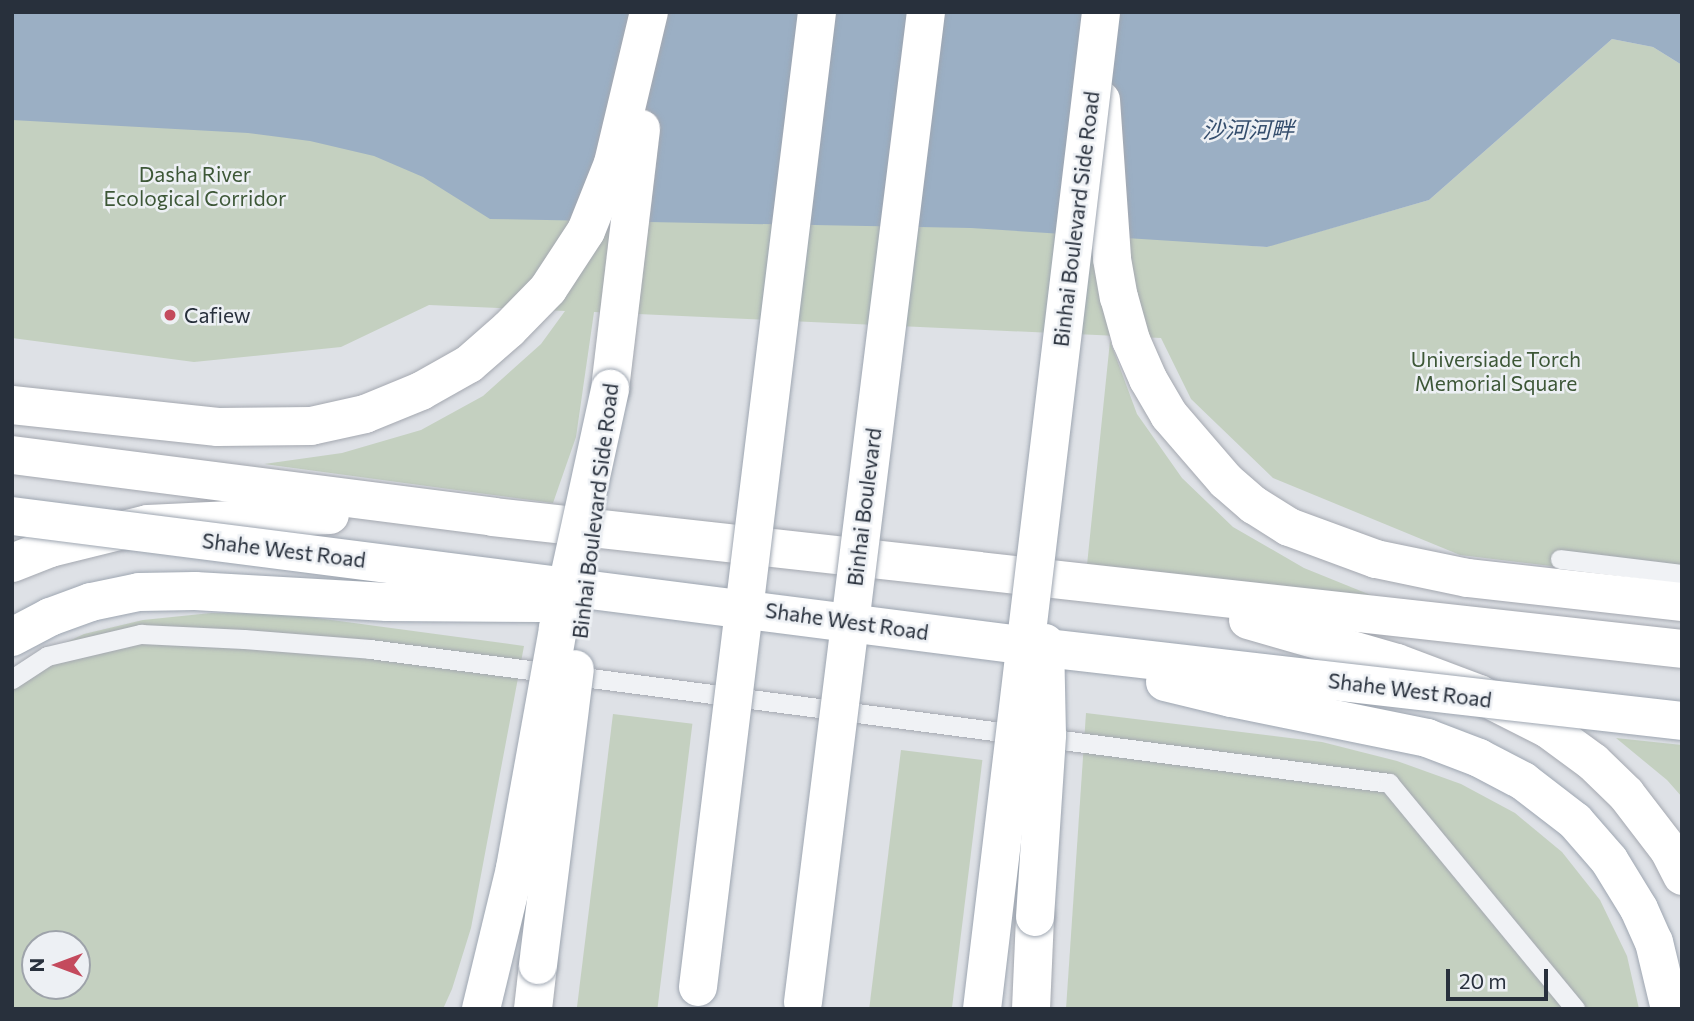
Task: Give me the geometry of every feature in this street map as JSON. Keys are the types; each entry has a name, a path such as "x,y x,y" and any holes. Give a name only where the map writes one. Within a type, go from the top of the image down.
{"main road":[{"path":"12,405 218,427 310,426 365,414 421,391 469,364 548,289 586,231 613,163 649,12"},
{"name":"Binhai Boulevard Side Road","path":"533,1009 655,12"},
{"path":"698,987 817,12"},
{"name":"Binhai Boulevard","path":"803,1002 926,12"},
{"path":"1102,12 1101,119 1112,259 1119,297 1131,340 1148,379 1169,415 1226,481 1254,505 1289,527 1376,559 1468,578 1682,602"},
{"name":"Binhai Boulevard Side Road","path":"982,1009 1102,12"},
{"path":"481,1009 516,868 558,628 610,389"},
{"path":"12,455 494,517 1682,649"},
{"path":"1031,1009 1047,735 1044,534 1046,472"},
{"path":"12,564 50,548 148,524 335,515 494,517"},
{"name":"Shahe West Road","path":"12,516 714,603 1020,645 1682,721"},
{"path":"1061,580 1231,615 1327,641 1479,694 1548,729 1593,762 1626,794 1669,850 1682,876"},
{"path":"12,637 50,617 91,602 139,592 195,591 387,602 714,603"},
{"path":"1020,645 1231,698 1427,738 1479,758 1524,781 1575,821 1609,860 1639,909 1654,942 1670,1009"}],"lane":[{"path":"1560,559 1682,574"},
{"path":"12,679 47,656 141,634 244,639 370,649 1388,783 1575,1009"}],"green space":[{"path":"12,12 1147,238 1266,247 1429,200 1612,39 1653,47 1682,65 1682,582 1460,555 1273,478 1191,399 1161,338 594,312 576,437 553,503 264,464 342,453 421,430 483,396 541,344 565,311 429,305 341,347 194,362 12,338"},
{"path":"1110,341 1137,414 1182,478 1233,527 1304,568 1378,598 1087,565"},
{"path":"211,613 287,614 524,646 471,928 443,1009 12,1009 12,672 28,660 84,634 143,620"},
{"path":"1086,713 1322,742 1397,761 1461,784 1515,813 1562,852 1600,900 1627,956 1639,1009 1066,1009"},
{"path":"613,714 692,724 657,1009 577,1009"},
{"path":"1616,738 1682,745 1682,797 1667,780"},
{"path":"901,750 982,760 952,1009 869,1009"}],"water":[{"name":"沙河河畔","path":"12,12 1682,12 1682,65 1653,47 1612,39 1429,200 1267,247 971,228 490,219 423,177 374,156 310,141 248,133 12,120"}],"place":[{"name":"Cafiew","path":"170,315"}],"park label":[{"name":"Dasha River Ecological Corridor","path":"195,186"},
{"name":"Universiade Torch Memorial Square","path":"1496,371"}]}
